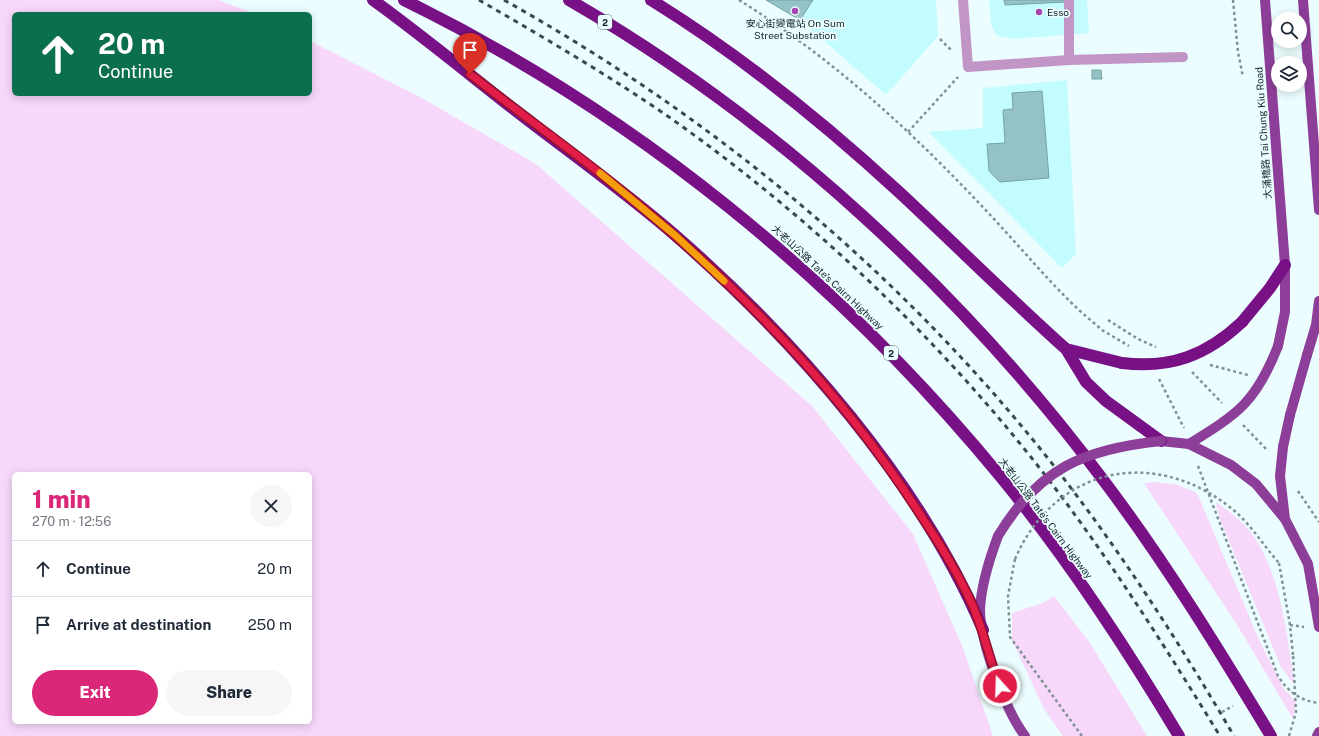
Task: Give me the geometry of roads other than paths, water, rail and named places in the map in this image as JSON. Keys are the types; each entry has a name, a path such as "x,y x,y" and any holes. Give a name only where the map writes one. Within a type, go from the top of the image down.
{"highway":[{"path":"373,0 420,34 509,106 585,162 644,209 702,259 787,343 848,414 897,479 961,583 983,630"},
{"name":"大老山公路 Tate's Cairn Highway","path":"404,0 513,58 565,90 626,131 680,169 769,239 849,312 926,390 1002,478 1082,586 1129,655 1179,736"},
{"name":"2","path":"569,0 666,62 770,138 861,215 944,294 980,332 1056,419 1106,483 1173,580 1230,668 1270,736"},
{"path":"651,0 734,54 833,134 899,192 1066,350 1086,382 1106,401 1161,441"},
{"path":"1066,350 1122,363 1135,364 1160,364 1194,355 1220,342 1242,322 1270,288 1285,265"}],"main road":[{"name":"大涌橋路 Tai Chung Kiu Road","path":"1190,444 1224,422 1253,397 1263,381 1278,346 1285,312 1285,265 1265,0"},
{"path":"1303,0 1319,210"},
{"path":"1285,519 1280,476 1283,447 1316,325 1319,301"},
{"path":"1026,736 1010,709 1000,686 983,630 980,611 983,589 998,536 1012,512 1026,496 1046,478 1065,466 1089,455 1114,448 1161,441 1190,444 1231,465 1256,484 1285,519 1308,564 1319,627"},
{"path":"1317,736 1319,732"}],"street":[{"path":"963,0 968,67 1069,60 1183,57"},
{"path":"1069,0 1069,60"}],"railway":[{"path":"479,0 599,71 669,117 722,156 774,198 825,241 874,286 967,382 1052,484 1097,545 1139,608 1220,736"},
{"path":"504,0 578,44 650,90 720,140 787,193 851,249 914,308 973,370 1029,435 1085,507 1138,581 1234,736"}],"place":[{"name":"安心街變電站 On Sum Street Substation","path":"795,11"},
{"name":"Esso","path":"1039,12"}]}
